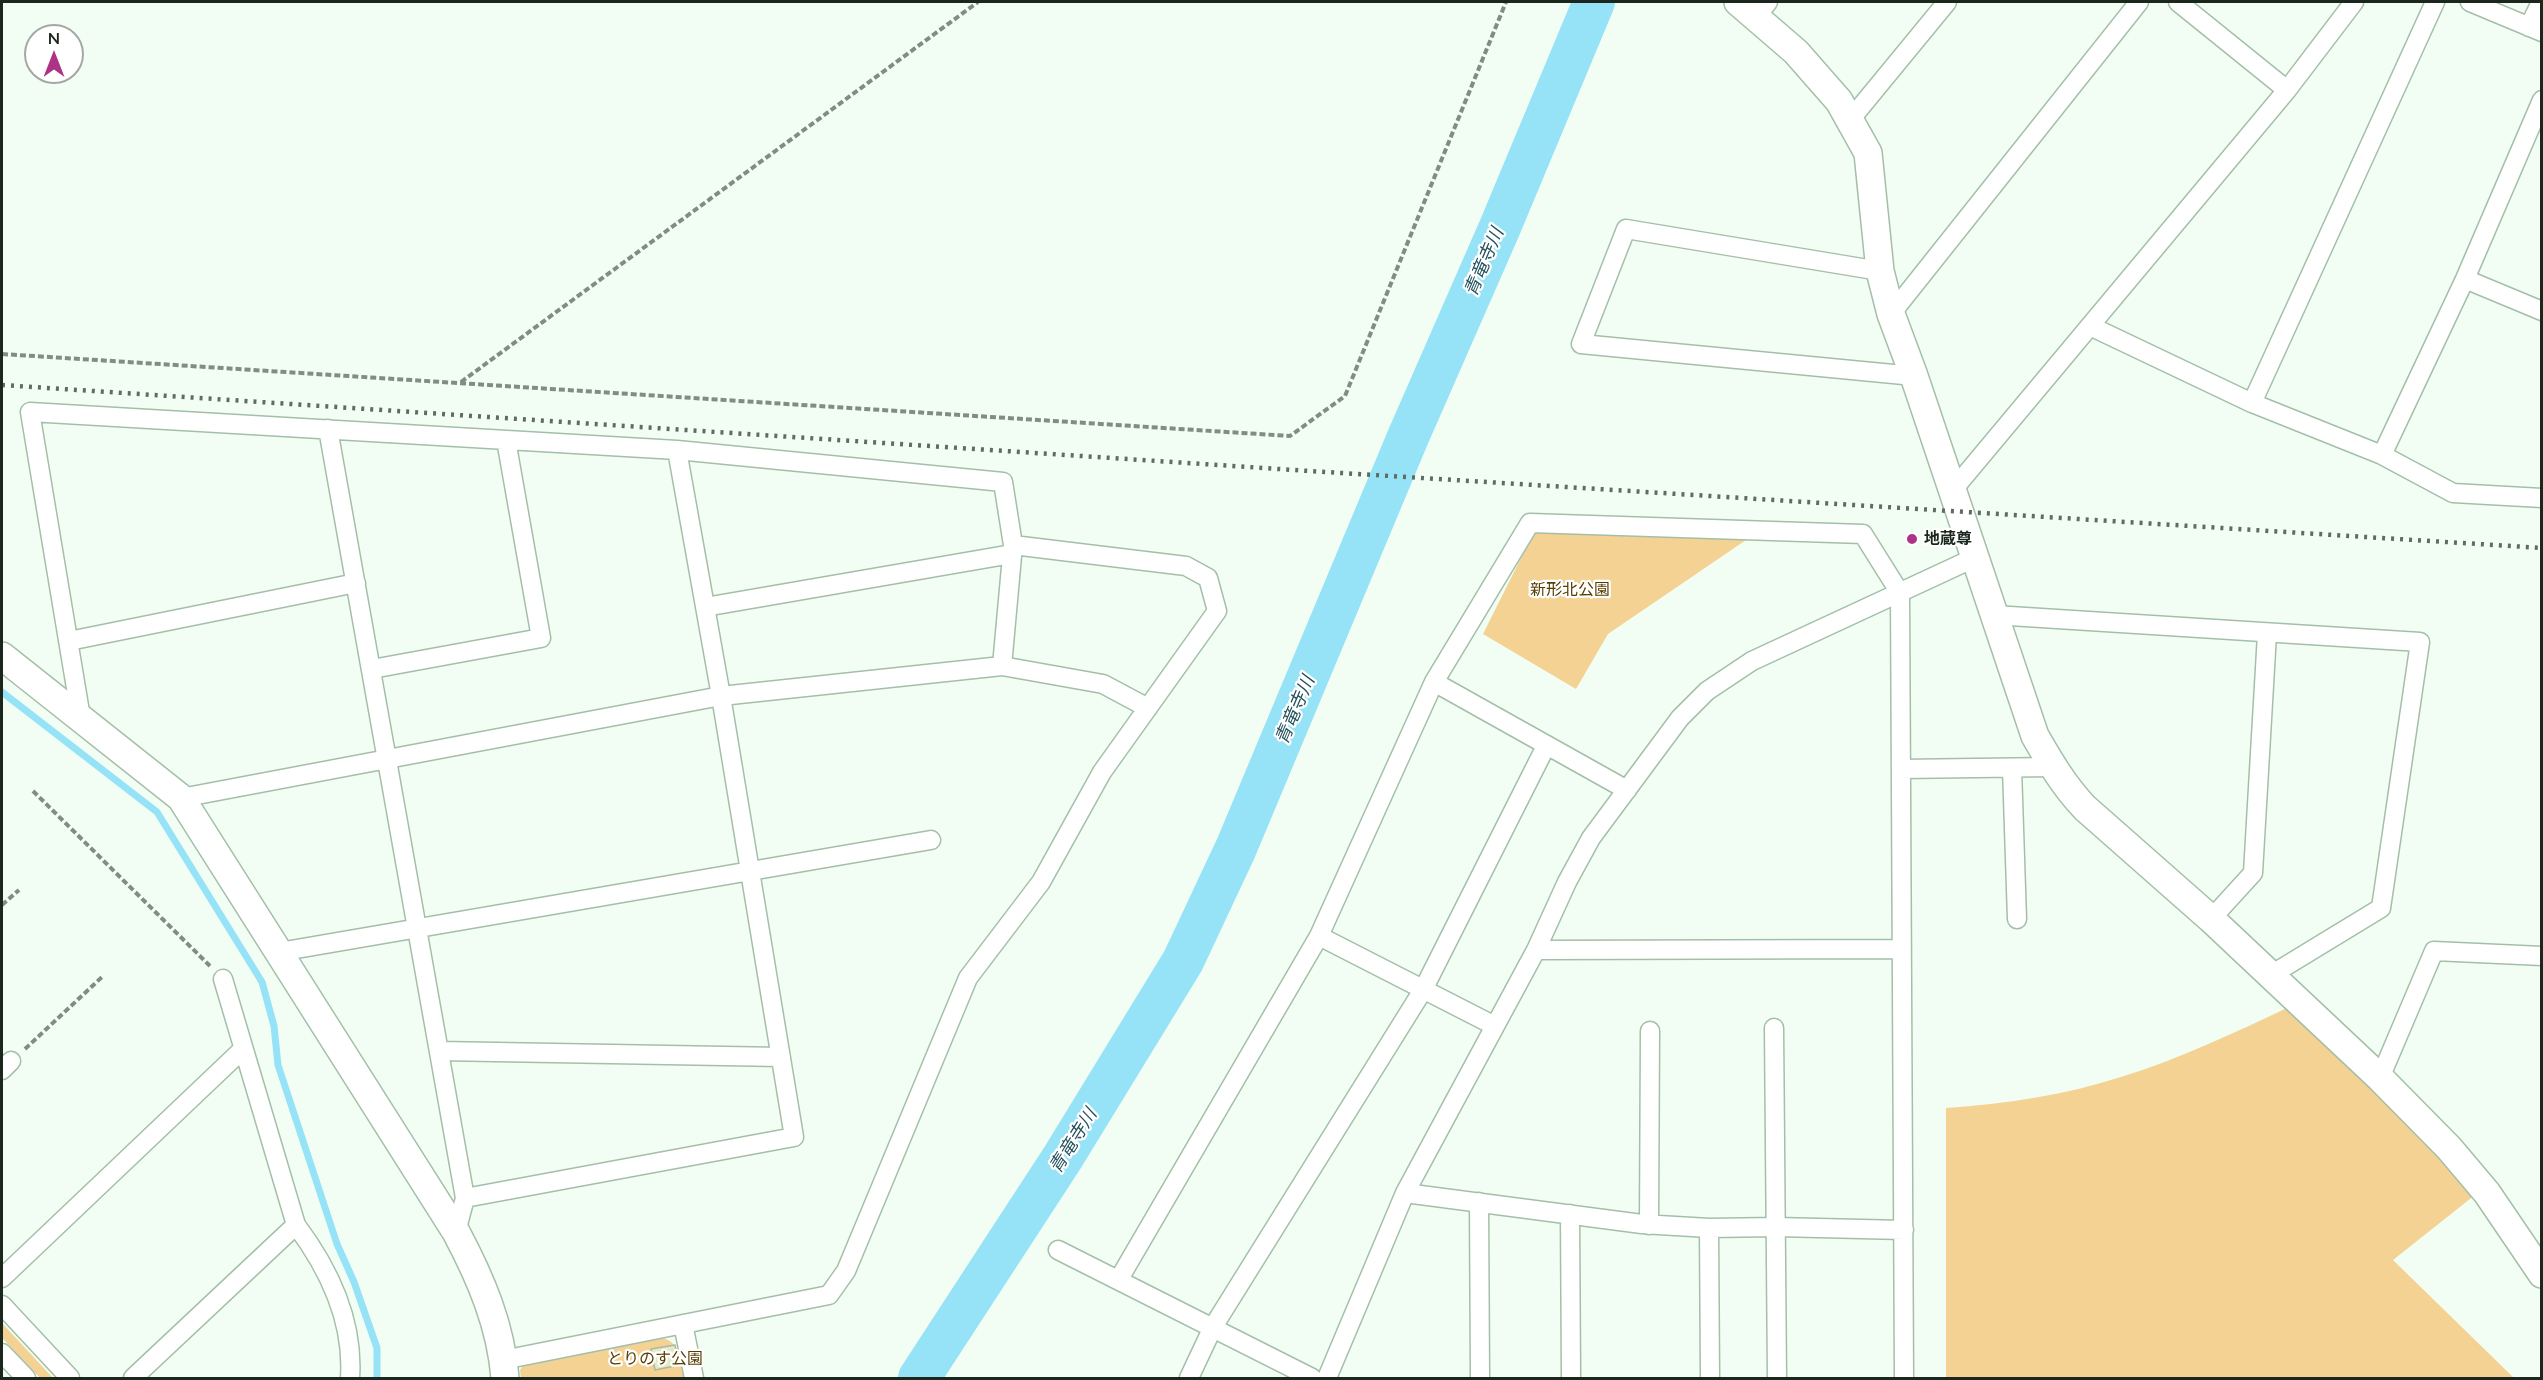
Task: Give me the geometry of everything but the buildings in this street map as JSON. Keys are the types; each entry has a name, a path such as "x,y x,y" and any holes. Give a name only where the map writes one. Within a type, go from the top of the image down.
{"street":[{"path":"1850,120 1947,2"},
{"path":"1891,314 2139,2"},
{"path":"2178,2 2287,90"},
{"path":"1952,491 2287,90 2354,2"},
{"path":"2252,403 2434,2"},
{"path":"2470,2 2535,29 2541,2"},
{"path":"1754,7 1839,101 1868,153 1880,271 1891,314 2035,736 2052,767 2067,789 2094,816 2271,975 2380,1078 2449,1148 2487,1193 2541,1274"},
{"path":"2382,455 2465,279 2541,99"},
{"path":"1880,271 1626,229 1581,344 1914,376"},
{"path":"2465,279 2541,311"},
{"path":"2090,326 2252,403 2382,455 2453,493 2541,498"},
{"path":"81,718 30,412 677,450 1003,483 1013,550 1002,666"},
{"path":"328,429 465,1198 456,1232"},
{"path":"372,669 541,638 506,440"},
{"path":"465,1198 795,1137 677,450"},
{"path":"1119,1279 1319,936 1434,681 1530,523 1863,534 1900,593 1904,1378"},
{"path":"2,656 182,798 456,1232 477,1271 493,1315 504,1369 683,1324 829,1295 846,1270 968,978 1041,882 1102,772 1217,611 1208,578 1186,566 1013,550 705,607"},
{"path":"1327,1378 1405,1193 1536,950 1567,882 1592,838 1680,718 1707,691 1752,661 1974,558"},
{"path":"69,641 356,583"},
{"path":"1994,615 2420,642 2381,908 2271,975"},
{"path":"2211,919 2253,873 2267,634"},
{"path":"182,798 721,696 1002,666 1103,684 1148,708"},
{"path":"1434,681 1627,790"},
{"path":"1189,1378 1213,1328 1423,990 1546,746"},
{"path":"1901,769 2052,767"},
{"path":"2012,768 2017,919"},
{"path":"279,952 931,840"},
{"path":"1319,936 1495,1026"},
{"path":"1536,950 1902,949"},
{"path":"2380,1078 2434,951 2541,956"},
{"path":"223,979 296,1225 318,1254 336,1293 348,1331 350,1378"},
{"path":"1774,1028 1777,1378"},
{"path":"1649,1225 1650,1031"},
{"path":"2,1278 243,1049"},
{"path":"439,1051 781,1057"},
{"path":"1405,1193 1649,1225 1709,1228 1904,1230"},
{"path":"1479,1202 1480,1378"},
{"path":"1570,1214 1571,1378"},
{"path":"133,1378 296,1225"},
{"path":"1709,1228 1710,1378"},
{"path":"1058,1250 1312,1378"},
{"path":"2,1305 70,1378"},
{"path":"683,1324 694,1378"},
{"path":"2,1353 26,1378"}],"path":[{"path":"460,383 978,2"},
{"path":"2,354 1290,436 1345,396 1506,2"},
{"path":"33,791 223,979"},
{"path":"2,905 19,890"},
{"path":"6,1066 102,977"}],"green space":[{"name":"新形北公園","path":"1535,530 1746,540 1608,634 1576,689 1483,634"},
{"path":"2289,1007 2439,1150 2475,1195 2393,1260 2514,1378 1946,1378 1946,1108 2035,1098 2100,1083 2185,1054"},
{"path":"2,1323 53,1378 40,1378 2,1338"},
{"name":"とりのす公園","path":"660,1337 667,1339 676,1347 681,1358 684,1378 521,1378 520,1370 526,1361"}],"waterway":[{"name":"青竜寺川","path":"919,1378 1063,1157 1183,961 1236,848 1594,2"},
{"path":"2,692 157,812 262,982 274,1026 278,1065 337,1244 354,1282 377,1348 377,1378"}],"railway":[{"path":"2,385 1294,470 2542,548"}],"place":[{"name":"地蔵尊","path":"1912,539"}]}
